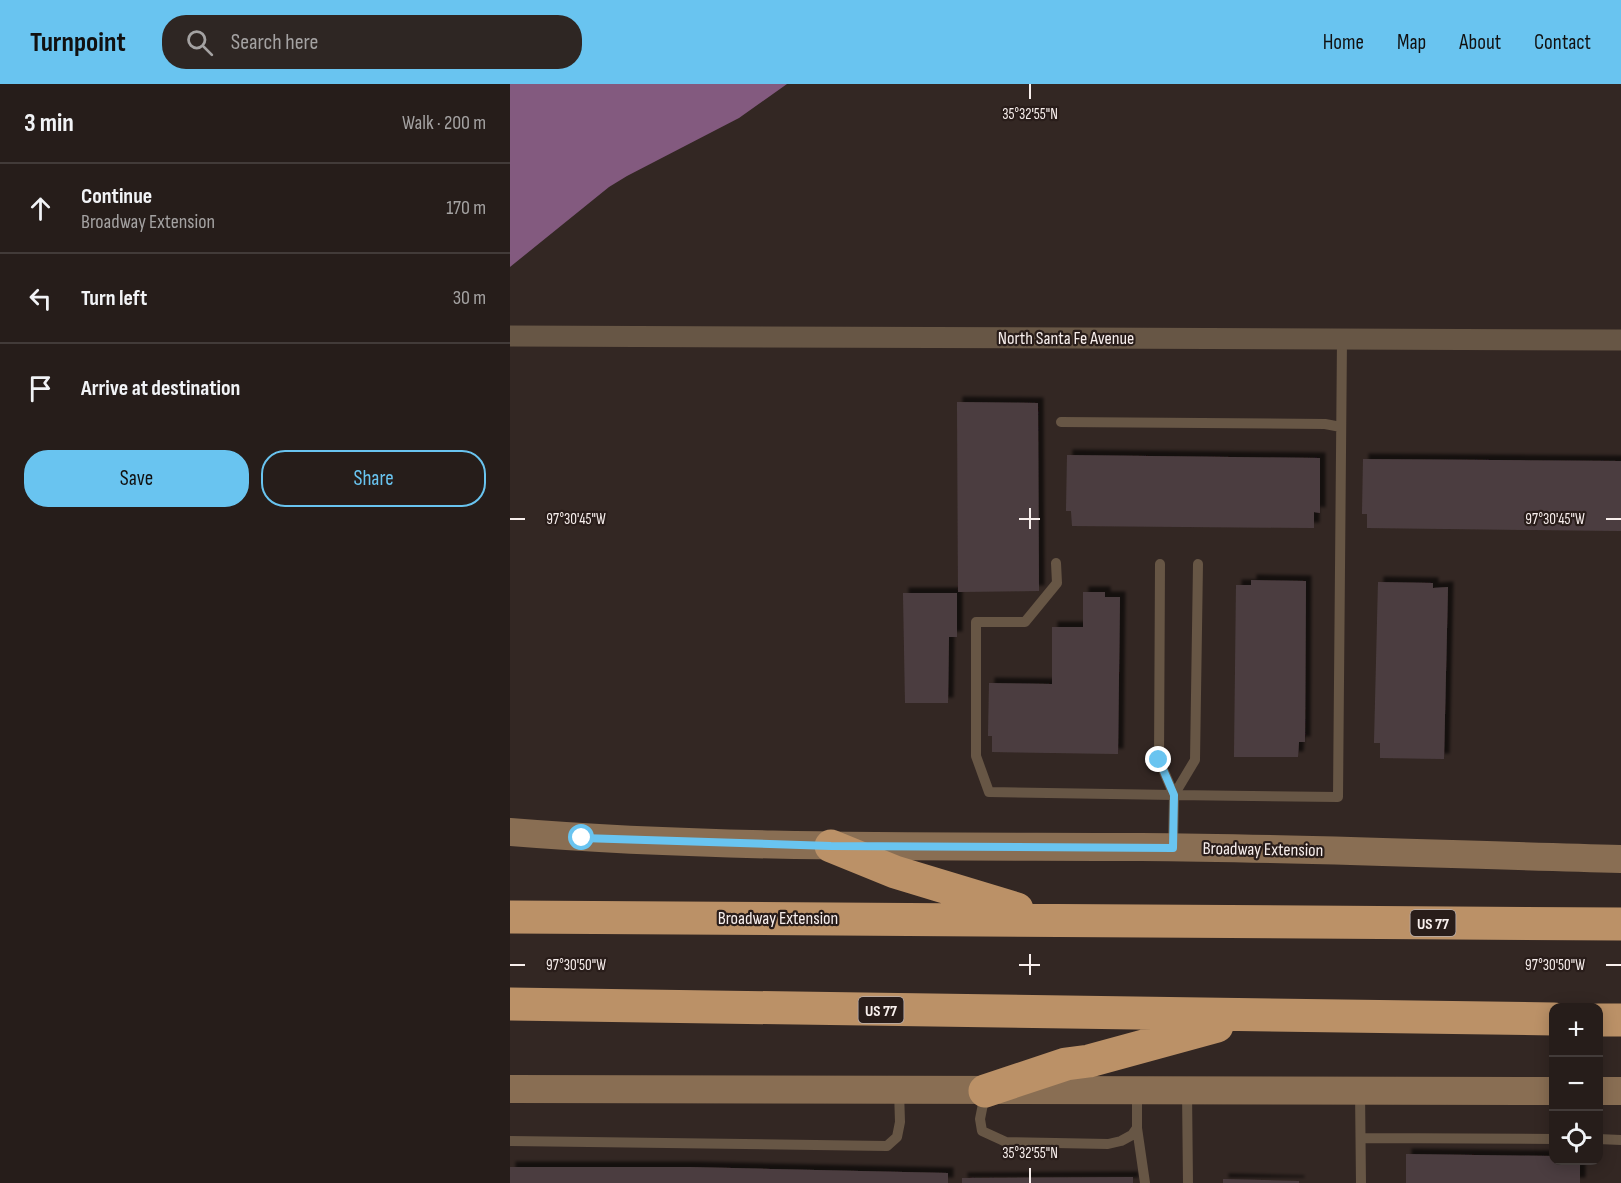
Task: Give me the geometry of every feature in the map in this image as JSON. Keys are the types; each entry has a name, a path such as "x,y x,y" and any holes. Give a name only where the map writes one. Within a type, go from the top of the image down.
{"highway":[{"path":"831,846 895,872 1050,919"},
{"name":"Broadway Extension","path":"510,917 1621,924"},
{"name":"US 77","path":"510,1004 1549,1019"},
{"path":"986,1091 1066,1064 1089,1061 1253,1016"},
{"path":"1603,1020 1621,1020"}],"main road":[{"name":"Broadway Extension","path":"510,832 582,838 831,846 1350,850 1621,859"},
{"path":"510,1089 1549,1091"},
{"path":"1603,1091 1621,1091"}],"street":[{"name":"North Santa Fe Avenue","path":"510,336 1621,340"}],"lane":[{"path":"1056,563 1057,583 1025,622 976,622 976,756 989,792 1338,797 1342,339"},
{"path":"1060,422 1325,424 1341,427"},
{"path":"1160,564 1159,760 1174,795 1173,848"},
{"path":"1174,795 1194,760 1198,564"},
{"path":"510,1141 887,1146 897,1137 900,1122 899,1090"},
{"path":"986,1091 980,1119 982,1131 1005,1142 1108,1144 1132,1135 1137,1128"},
{"path":"1137,1091 1137,1128 1145,1183"},
{"path":"1187,1091 1188,1183"},
{"path":"1360,1091 1361,1183"},
{"path":"1361,1138 1549,1139"},
{"path":"1603,1139 1621,1140"}],"shaded area":[{"path":"510,84 787,84 739,118 609,187 510,267"}],"building":[{"path":"957,402 1038,403 1039,591 958,592"},
{"path":"1067,455 1320,458 1320,513 1314,512 1314,528 1072,526 1071,511 1066,511"},
{"path":"1363,459 1621,461 1621,531 1367,528 1367,514 1362,514"},
{"path":"1251,580 1306,581 1305,742 1299,742 1298,757 1234,757 1236,585 1251,585"},
{"path":"1378,582 1433,583 1433,588 1448,587 1444,759 1380,758 1380,743 1374,743"},
{"path":"1083,592 1105,592 1105,597 1120,597 1118,754 992,752 992,736 988,736 989,683 1052,684 1052,627 1083,627"},
{"path":"903,593 957,593 957,637 949,637 948,703 905,703"},
{"path":"1406,1154 1549,1156 1549,1165 1580,1165 1580,1183 1406,1183"},
{"path":"510,1167 689,1167 948,1173 948,1183 510,1183"},
{"path":"1133,1177 1133,1183 962,1183 962,1178"},
{"path":"1223,1179 1299,1181 1299,1183 1223,1183"}],"route":[{"path":"582,838 831,846 1173,848 1174,795 1159,760"}]}
